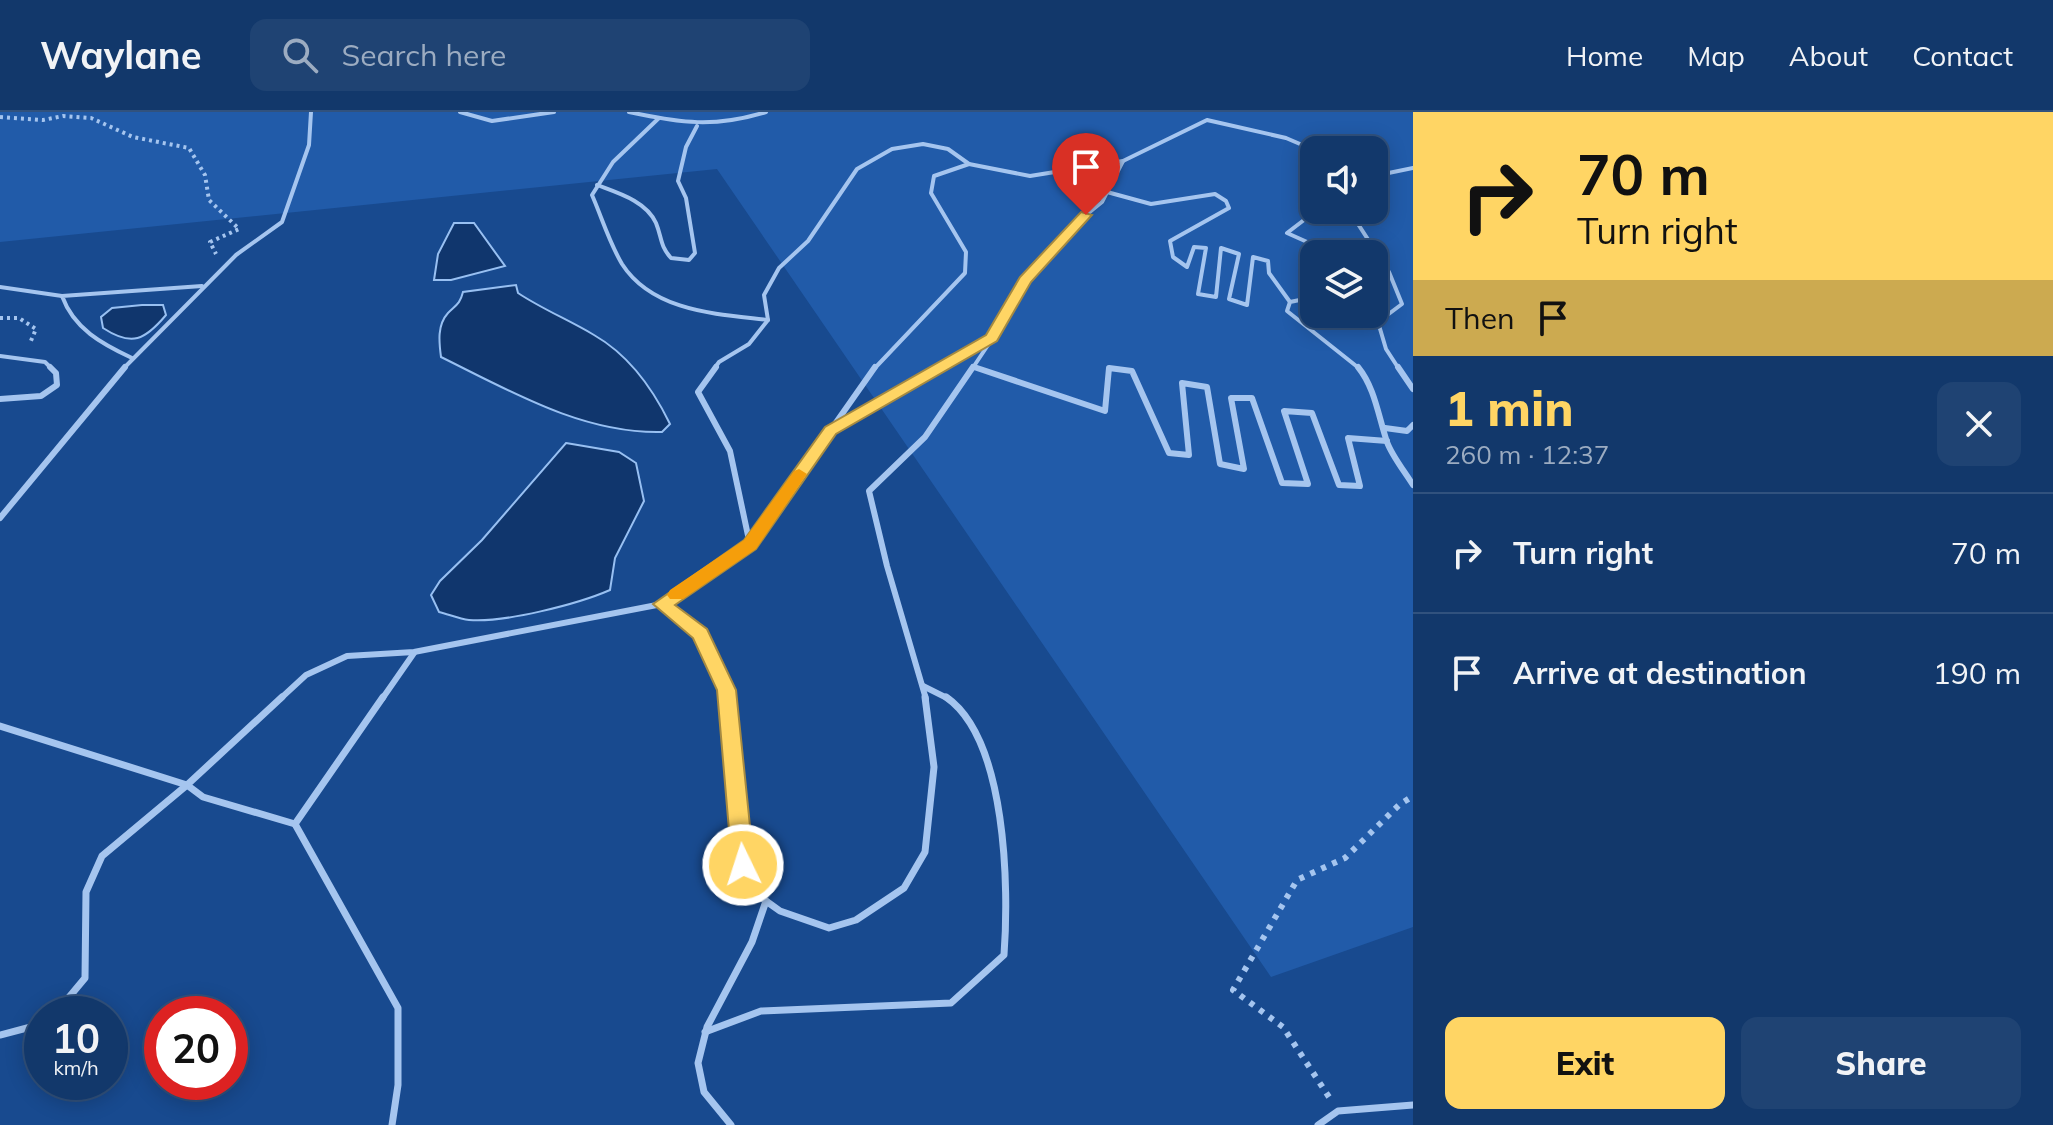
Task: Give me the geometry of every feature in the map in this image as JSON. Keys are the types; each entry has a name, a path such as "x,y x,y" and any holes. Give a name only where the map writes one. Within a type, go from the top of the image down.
{"lane":[{"path":"0,518 132,358 236,255 282,222 309,145 311,112"},
{"path":"460,112 492,121 554,112"},
{"path":"629,112 697,126 718,125 766,112"},
{"path":"1201,112 1207,120"},
{"path":"659,118 613,162 592,195 612,244 637,283 678,304 726,315 768,320"},
{"path":"750,545 730,451 698,392 719,362 749,344 768,320 764,295 779,268 808,241 857,169 892,149 923,144 948,149 969,164 1030,176 1123,161 1207,120 1300,144"},
{"path":"597,185 642,204 660,228 660,246 671,258 689,260 695,253 686,198 678,181 686,147 697,126"},
{"path":"662,604 701,634 727,690 743,865 759,896 780,911 829,928 856,920 904,888 925,852 934,767 929,709 887,566 869,491 925,437 992,338 1025,280 1107,192 1123,161"},
{"path":"70,996 85,978 86,892 102,856 187,785 306,675 347,656 414,652 662,604 750,545 882,357 965,273 966,252 931,193 934,176 969,164"},
{"path":"1388,173 1413,168"},
{"path":"1107,192 1151,204 1215,194 1226,201 1229,208 1170,241 1169,247 1175,261 1187,267 1194,247 1206,248 1198,294 1216,297 1221,248 1239,254 1229,299 1247,305 1253,257 1268,261 1269,273 1290,302"},
{"path":"1300,223 1287,233 1303,240"},
{"path":"1358,224 1389,272 1402,304 1378,322 1386,349 1413,389"},
{"path":"0,287 62,296 202,286"},
{"path":"62,296 66,312 101,344 132,358"},
{"path":"1290,302 1300,300"},
{"path":"1290,302 1287,311 1358,366 1372,384 1373,402 1385,428 1387,441 1413,485"},
{"path":"831,430 992,338"},
{"path":"0,356 45,362 56,373 57,385 41,396 0,399"},
{"path":"973,366 1105,411 1109,368 1132,371 1169,453 1189,455 1182,383 1207,387 1220,464 1244,469 1231,398 1252,398 1282,483 1308,484 1284,411 1312,413 1339,485 1360,486 1348,438 1387,441"},
{"path":"1385,428 1407,431 1413,425"},
{"path":"295,824 414,652"},
{"path":"705,1032 761,1011 951,1003 1004,955 1008,914 996,790 971,725 953,701 922,685"},
{"path":"0,726 187,785 203,797 295,824 398,1008 398,1085 392,1125"},
{"path":"731,1125 712,1104 699,1079 705,1032 710,1015 753,941 766,901"},
{"path":"0,1035 24,1029"},
{"path":"1318,1125 1338,1111 1413,1105"}],"path":[{"path":"0,117 43,120 63,116 91,118 133,137 189,148 205,175 203,189 209,200 239,229 210,242 217,256 236,255"},
{"path":"0,318 19,318 36,329 33,339 15,358"},
{"path":"1338,1111 1283,1027 1233,990 1297,880 1345,858 1399,805 1413,796"}],"shaded area":[{"path":"0,112 1413,112 1413,927 1271,977 717,169 0,242"},
{"path":"454,223 474,223 505,266 451,280 434,280 438,254"},
{"path":"516,285 518,293 594,335 618,352 648,386 670,424 662,432 633,431 576,418 520,396 441,357 440,328 463,292"},
{"path":"163,305 166,315 144,335 122,338 103,328 101,317 112,308"},
{"path":"566,443 619,452 636,463 644,501 615,558 610,590 561,606 501,619 469,620 439,612 431,595 440,581 482,540"}],"slow traffic":[{"path":"676,595 750,545 799,474"}],"route":[{"path":"743,865 727,690 701,634 662,604 750,545 831,430 992,338 1025,280 1070,228 1086,215"}]}
